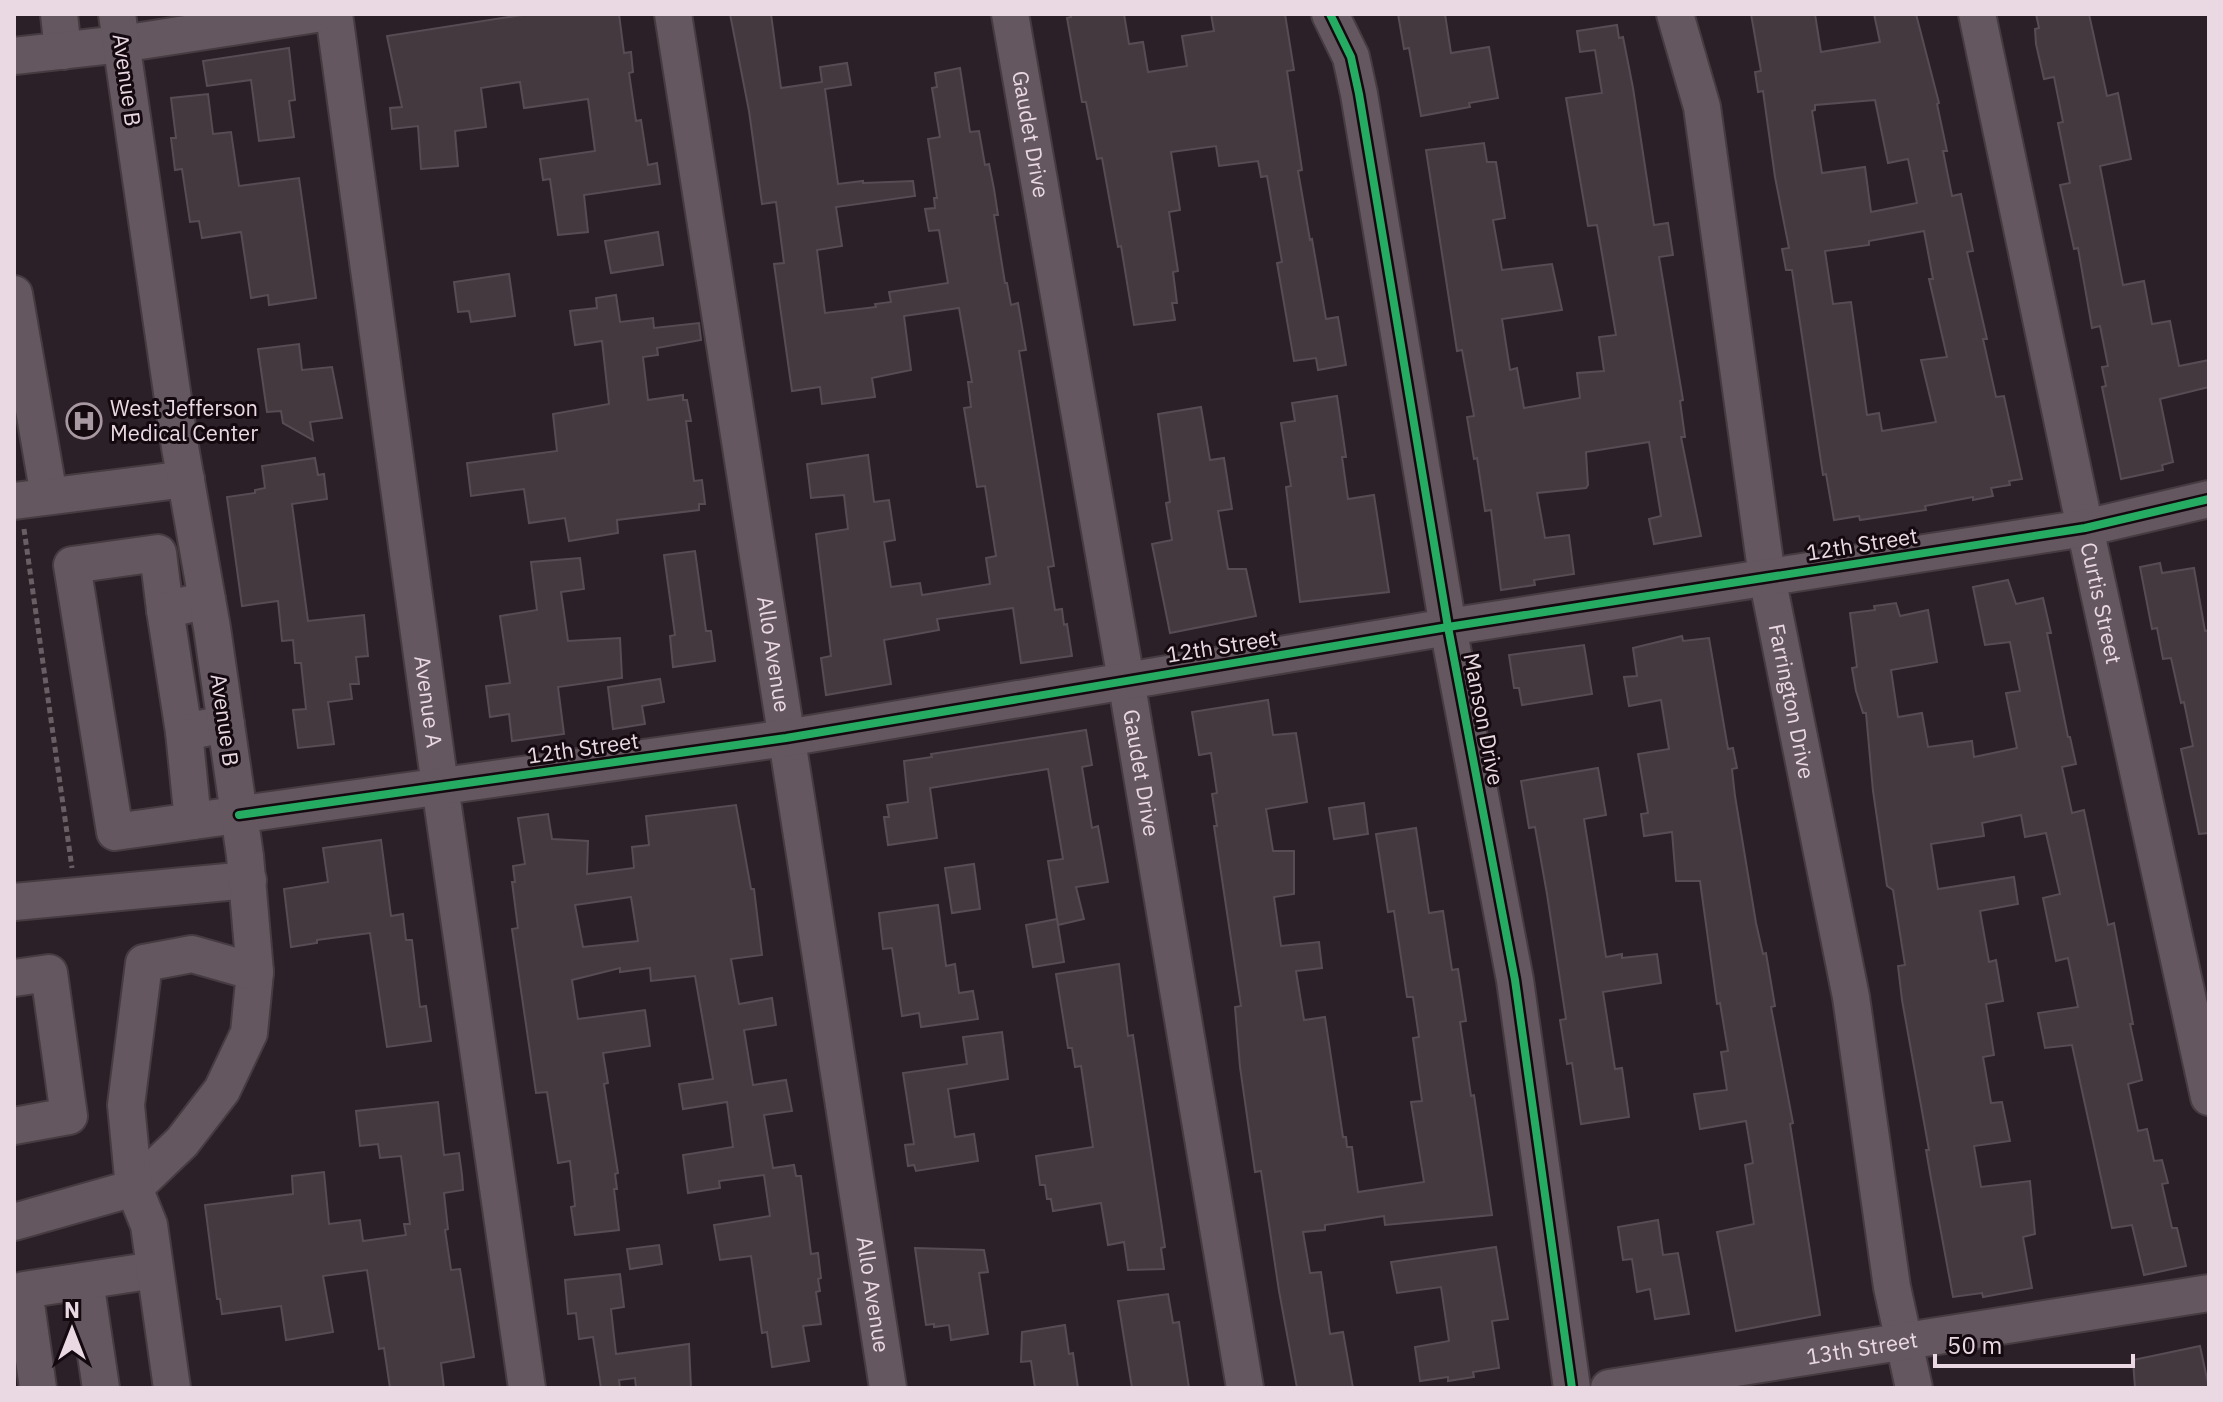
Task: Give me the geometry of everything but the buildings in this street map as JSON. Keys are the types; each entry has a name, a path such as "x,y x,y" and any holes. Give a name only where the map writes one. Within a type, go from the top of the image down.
{"street":[{"path":"59,14 63,51"},
{"path":"14,56 63,51 119,29 316,14"},
{"name":"Avenue A","path":"334,14 440,786 527,1388"},
{"name":"Allo Avenue","path":"673,14 754,515 888,1388"},
{"name":"Gaudet Drive","path":"1010,14 1245,1388"},
{"name":"Manson Drive","path":"1330,14 1351,57 1359,94 1448,627 1515,980 1572,1388"},
{"name":"Farrington Drive","path":"1675,14 1702,107 1767,577 1851,997 1892,1287 1914,1388"},
{"name":"Curtis Street","path":"1977,14 2209,1097"},
{"name":"Avenue B","path":"119,29 226,724 248,880 255,972 249,1033 222,1090 182,1142 134,1188"},
{"path":"14,294 28,499 186,479"},
{"name":"12th Street","path":"165,610 158,553 72,565 115,832 786,738 1448,627 2085,528 2209,499"},
{"path":"193,821 184,732 165,610 207,600"},
{"path":"184,732 226,724"},
{"path":"14,902 248,880"},
{"path":"172,1388 149,1225 134,1188 126,1105 144,963 192,954 255,972"},
{"path":"14,978 49,973 69,1116 14,1126"},
{"path":"14,1222 134,1188"},
{"path":"38,1388 24,1290 155,1270"},
{"path":"85,1281 101,1388"},
{"name":"13th Street","path":"1609,1388 2209,1293"}],"path":[{"path":"28,499 73,877"}],"cycle path":[{"path":"1330,14 1351,57 1359,94 1448,627 1515,980 1572,1388"},
{"path":"239,815 786,738 1448,627 2085,528 2209,499"}],"place":[{"name":"West Jefferson Medical Center","path":"84,421"}]}
